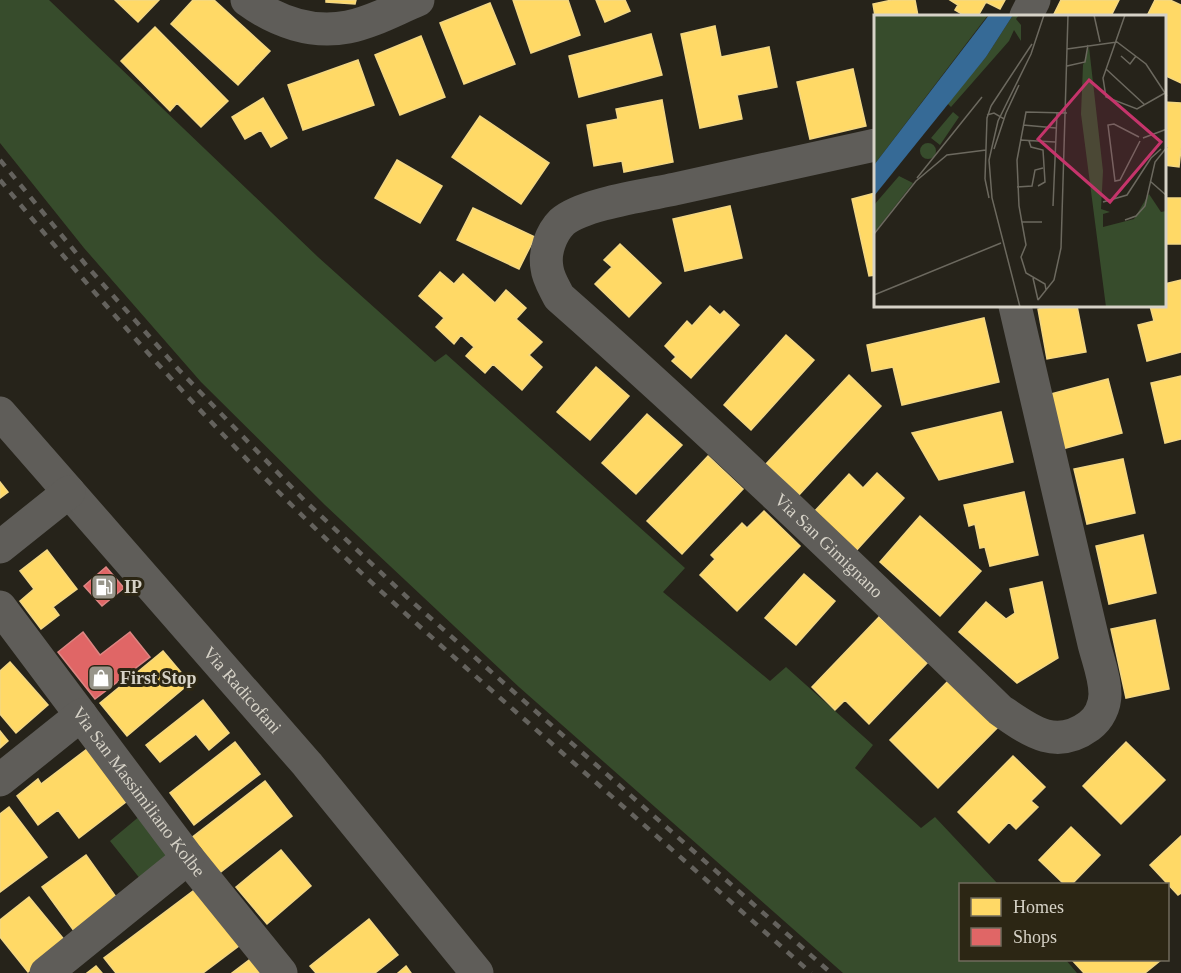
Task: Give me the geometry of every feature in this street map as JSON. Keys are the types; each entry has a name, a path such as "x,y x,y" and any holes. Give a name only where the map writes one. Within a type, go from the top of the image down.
{"street":[{"path":"247,0 272,16 289,23 322,28 347,27 418,0"},
{"path":"1026,15 1034,0"},
{"name":"Via San Gimignano","path":"874,145 591,207 577,212 562,222 552,236 546,267 559,297 638,366 815,531 1000,710 1034,732 1060,738 1079,732 1091,725 1104,705 1105,686 1015,308"},
{"name":"Via Radicofani","path":"0,413 307,764 477,973"},
{"path":"0,547 69,492"},
{"name":"Via San Massimiliano Kolbe","path":"0,606 188,858 281,973"},
{"path":"0,780 81,715"},
{"path":"46,973 188,858"}],"green space":[{"path":"0,0 49,0 318,257 435,362 446,354 685,568 663,592 770,681 786,667 873,745 855,768 921,828 935,817 997,883 959,883 959,961 1067,961 1077,973 843,973 519,687 325,505 201,382 84,248 0,143"},
{"path":"141,815 177,859 145,885 110,841"}],"building: Homes":[{"path":"115,0 159,0 138,22"},
{"path":"193,0 214,0 270,51 238,85 171,24"},
{"path":"326,0 356,0 355,4 326,2"},
{"path":"513,0 568,0 580,35 531,53"},
{"path":"596,0 625,0 630,11 605,22"},
{"path":"892,0 915,0 918,15 875,15 873,4"},
{"path":"950,0 1005,0 1000,9 986,2 979,15 962,15 955,10 958,5"},
{"path":"1061,0 1119,0 1112,15 1054,15"},
{"path":"1155,0 1170,0 1181,5 1181,83 1166,76 1166,15 1148,15"},
{"path":"490,3 515,64 464,84 440,23"},
{"path":"715,26 721,57 769,47 777,87 737,95 742,119 700,128 681,34"},
{"path":"155,27 228,101 201,127 177,103 170,111 121,61"},
{"path":"651,34 662,75 579,97 569,56"},
{"path":"421,36 445,97 400,115 375,55"},
{"path":"358,60 374,105 303,130 288,85"},
{"path":"853,69 866,126 810,139 797,82"},
{"path":"263,98 287,138 271,147 261,130 245,139 232,117"},
{"path":"662,100 673,162 624,172 622,161 594,166 587,125 618,119 616,109"},
{"path":"1166,102 1181,103 1179,167 1166,165"},
{"path":"480,116 549,163 521,204 452,157"},
{"path":"397,160 442,186 420,223 375,198"},
{"path":"874,193 874,275 869,276 852,199"},
{"path":"1166,198 1181,198 1181,244 1166,244"},
{"path":"730,206 742,258 685,271 673,219"},
{"path":"473,208 535,237 519,269 457,240"},
{"path":"620,244 661,283 629,317 595,284 612,267 604,260"},
{"path":"440,272 454,284 463,274 495,303 506,290 526,308 516,319 542,342 529,355 542,367 522,390 493,364 485,373 466,356 474,347 461,335 454,344 436,327 444,318 419,296"},
{"path":"1181,280 1181,352 1147,361 1138,325 1154,321 1151,308 1166,308 1166,284"},
{"path":"710,306 720,315 724,311 739,325 691,378 672,361 676,357 665,346 687,321 692,326"},
{"path":"1077,308 1086,352 1047,359 1038,309"},
{"path":"984,318 999,382 902,405 893,367 872,371 867,345"},
{"path":"786,335 814,360 751,430 724,405"},
{"path":"596,367 629,396 590,440 557,412"},
{"path":"849,375 881,406 799,495 766,464"},
{"path":"1181,376 1181,439 1165,443 1151,383"},
{"path":"1108,379 1122,433 1062,449 1047,395"},
{"path":"1001,412 1013,462 939,480 912,433"},
{"path":"647,414 682,445 636,494 602,463"},
{"path":"708,456 743,489 682,554 647,521"},
{"path":"1123,459 1135,513 1087,524 1074,469"},
{"path":"877,473 904,498 855,552 813,513 849,474 863,488"},
{"path":"0,482 8,492 0,498"},
{"path":"1024,492 1038,555 990,566 985,547 980,548 975,524 969,526 964,505"},
{"path":"764,511 800,546 737,611 700,575 715,559 711,555 742,523 747,528"},
{"path":"920,516 981,571 940,616 880,562"},
{"path":"1143,535 1156,593 1109,604 1096,546"},
{"path":"47,550 77,589 53,607 59,615 41,629 20,601 34,589 20,571"},
{"path":"804,574 835,601 796,645 765,618"},
{"path":"1042,582 1058,658 1017,683 959,632 986,602 1006,619 1015,613 1010,589"},
{"path":"879,617 927,663 869,724 845,700 835,710 812,687"},
{"path":"1155,620 1169,689 1126,698 1111,629"},
{"path":"163,651 190,683 127,736 100,703"},
{"path":"10,662 48,705 16,733 0,714 0,671"},
{"path":"954,675 1002,723 938,788 890,740"},
{"path":"203,700 229,733 209,750 196,734 160,762 146,745"},
{"path":"0,731 8,741 0,748"},
{"path":"235,742 260,774 194,825 170,793"},
{"path":"1126,742 1165,780 1121,824 1083,786"},
{"path":"91,746 131,798 79,838 58,810 38,825 17,796 38,779 41,784"},
{"path":"1013,756 1045,787 1031,801 1038,807 1016,829 1009,822 989,843 958,812"},
{"path":"265,781 292,816 217,875 190,839"},
{"path":"9,807 47,857 0,892 0,814"},
{"path":"1071,827 1100,855 1073,883 1063,883 1039,860"},
{"path":"1181,836 1181,893 1178,895 1150,865"},
{"path":"281,850 311,886 267,924 236,887"},
{"path":"86,855 121,904 77,935 42,887"},
{"path":"197,888 240,945 203,973 116,973 104,958"},
{"path":"29,897 66,942 28,972 0,937 0,920"},
{"path":"369,919 398,955 375,973 316,973 310,966"},
{"path":"253,957 265,973 232,973"},
{"path":"1073,961 1160,961 1145,973 1084,973"},
{"path":"96,966 102,973 87,973"},
{"path":"406,966 411,973 398,973"}],"building: Shops":[{"name":"IP","path":"106,567 124,588 102,606 84,586"},
{"name":"First Stop","path":"83,632 100,655 130,632 150,657 95,699 58,652"}],"railway":[{"path":"0,160 86,265 179,370 304,500 409,599 831,973"},
{"path":"0,180 156,362 279,493 426,632 811,973"}],"place":[{"name":"IP","path":"104,587"},
{"name":"First Stop","path":"101,678"}]}
